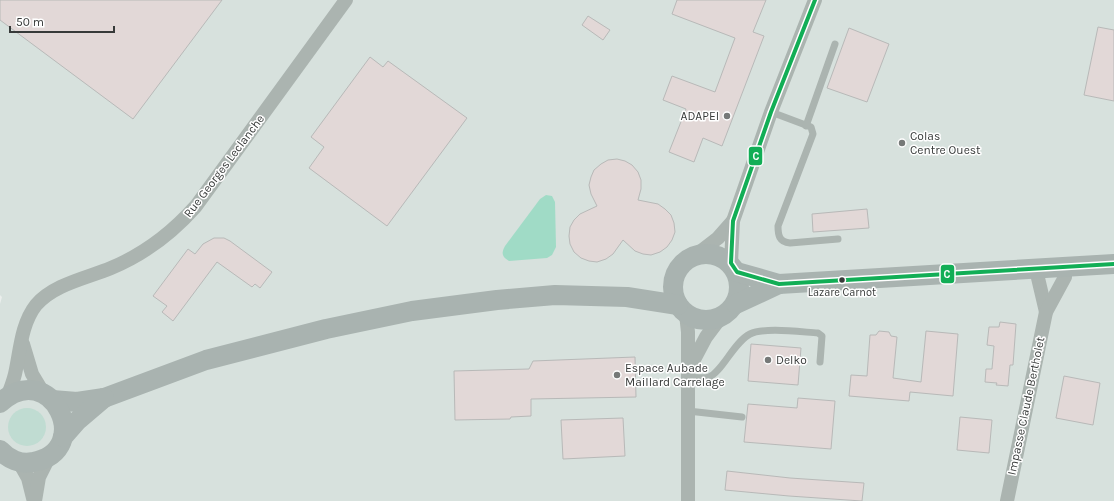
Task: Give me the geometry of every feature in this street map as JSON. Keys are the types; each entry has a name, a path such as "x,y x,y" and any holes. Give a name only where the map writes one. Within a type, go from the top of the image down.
{"main road":[{"path":"682,309 673,292 673,280 678,269 685,260 696,255 708,253 720,256 734,268 779,284"},
{"path":"3,400 15,392 25,390 35,391 48,397 77,402 104,398 206,360 326,329 412,311 497,300 555,295 627,297 682,309 694,318 712,320 729,312 736,304 779,284 1114,264"},
{"path":"734,268 740,288 736,304"},
{"path":"627,297 663,286 673,280"},
{"path":"7,457 29,463 39,461 48,457 60,445 63,437 63,417 59,408 48,397"},
{"path":"63,437 77,421 104,398"}],"street":[{"name":"Rue Georges Leclanche","path":"3,400 15,376 23,333 36,305 56,290 132,258 165,237 188,215 346,0"},
{"path":"734,268 733,221 771,112 815,0"},
{"path":"696,255 718,238 733,221"},
{"name":"Impasse Claude Bertholet","path":"1007,501 1046,312 1065,277 1064,266"},
{"name":"Impasse Claude Bertholet","path":"1038,268 1038,278 1046,312"},
{"path":"682,309 688,332 688,501"},
{"path":"688,374 706,337 721,317"},
{"path":"22,342 32,374 48,397"},
{"path":"7,457 28,478 34,501"},
{"path":"34,501 39,477 48,457"}],"lane":[{"path":"806,126 835,44"},
{"path":"771,112 811,128 813,134 778,226 778,235 784,242 838,239"},
{"path":"688,374 710,376 719,369 739,342 750,334 765,331 818,333 822,336 820,362"},
{"path":"688,411 742,417"}],"shaded area":[{"path":"0,0 1114,0 1114,501 0,501 0,304 2,297 0,295"},
{"path":"546,195 552,196 555,202 556,247 552,255 547,258 509,261 503,255 505,246 540,199"},
{"path":"27,408 40,414 46,427 40,440 27,446 14,440 8,427 14,414"}],"building":[{"path":"0,0 222,0 133,119 0,20"},
{"path":"677,0 766,0 753,32 764,36 722,146 703,138 694,162 669,152 686,109 663,100 672,76 715,92 735,38 672,14"},
{"path":"588,16 610,30 603,40 582,25"},
{"path":"1098,27 1114,30 1114,101 1084,95"},
{"path":"849,28 889,44 867,102 827,88"},
{"path":"370,57 383,67 388,61 467,118 387,226 309,168 324,147 311,137"},
{"path":"617,159 632,165 638,172 641,180 641,189 638,200 658,204 665,209 671,215 675,232 667,247 660,252 651,255 643,254 635,251 623,240 613,254 606,259 597,262 589,261 581,258 574,252 570,244 570,227 580,214 597,206 591,194 589,185 594,170 608,160"},
{"path":"867,209 869,228 813,232 812,214"},
{"path":"214,238 224,238 230,241 272,272 260,288 255,284 252,287 217,262 173,321 162,312 167,306 153,296 188,249 195,254 203,244"},
{"path":"1000,322 1016,324 1013,365 1010,365 1008,386 985,382 986,369 992,369 994,346 987,345 989,327 999,327"},
{"path":"879,331 889,332 891,336 897,337 893,378 921,382 926,331 958,334 953,396 910,392 909,401 849,396 851,375 867,376 870,335 876,335"},
{"path":"751,344 801,348 798,385 748,381"},
{"path":"635,357 636,397 531,399 531,416 511,417 510,419 455,420 454,371 529,369 533,361"},
{"path":"1064,376 1100,383 1093,425 1056,418"},
{"path":"798,398 835,401 831,449 744,442 748,404 797,408"},
{"path":"960,417 992,420 989,453 957,450"},
{"path":"623,418 625,456 563,459 561,420"},
{"path":"727,471 790,478 864,483 862,501 725,490"}],"transit line":[{"name":"C","path":"815,0 771,112 733,221 731,263 737,272 779,284 1114,264"}],"place":[{"name":"ADAPEI","path":"727,116"},
{"name":"Colas Centre Ouest","path":"902,143"},
{"name":"Lazare Carnot","path":"842,280"},
{"name":"Delko","path":"768,360"},
{"name":"Espace Aubade Maillard Carrelage","path":"617,375"}]}
